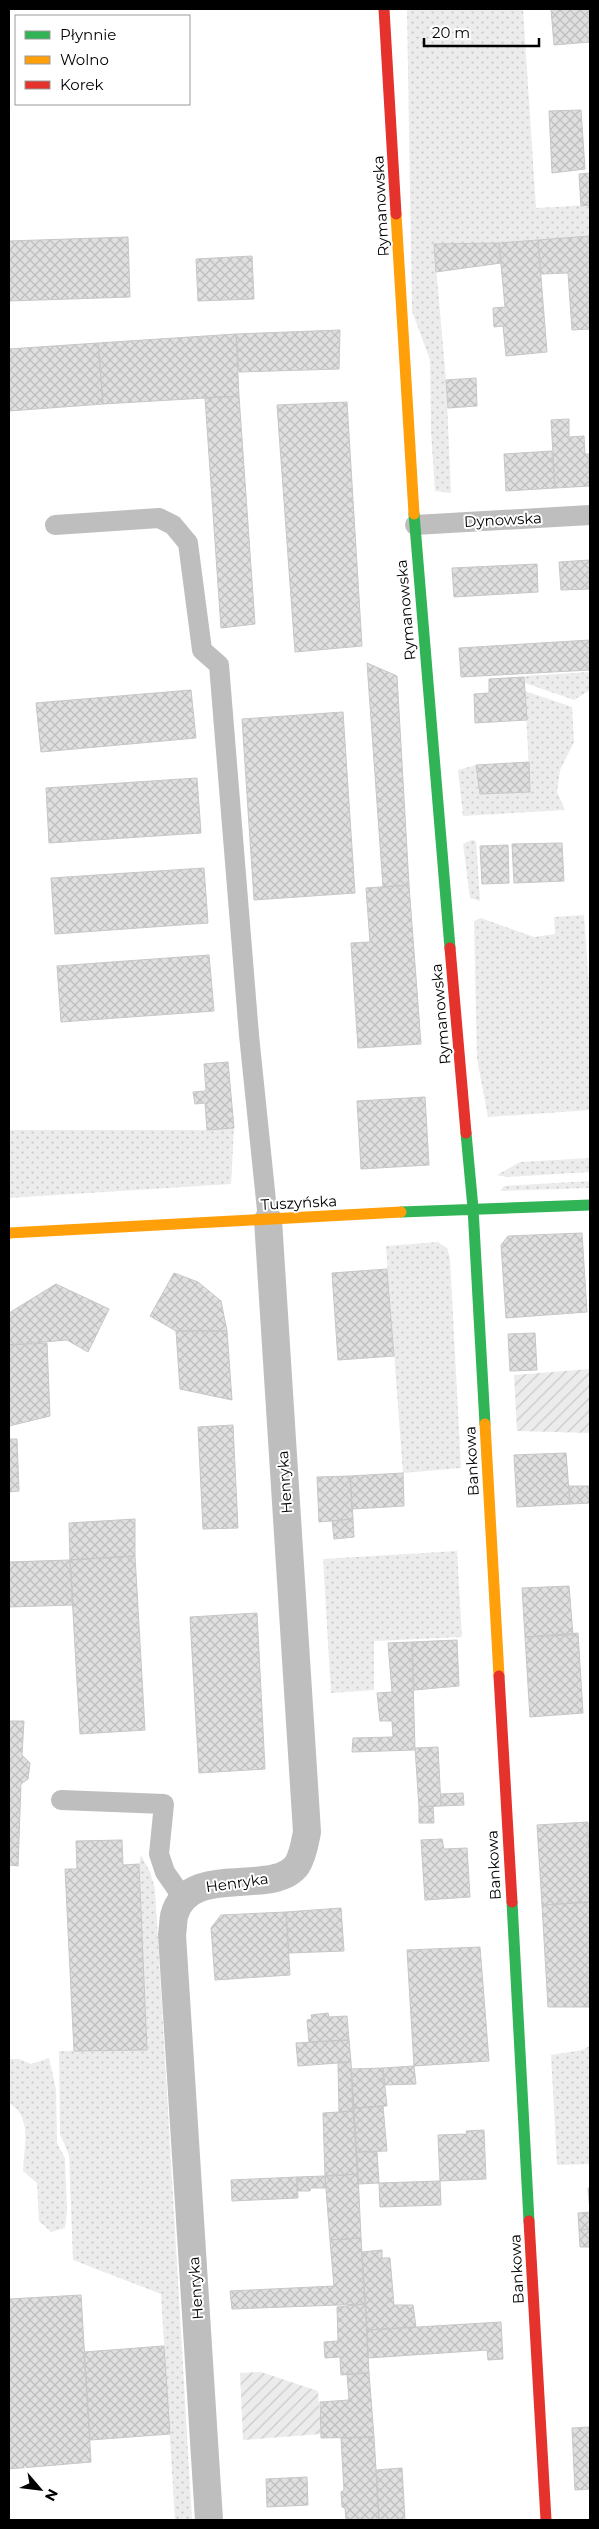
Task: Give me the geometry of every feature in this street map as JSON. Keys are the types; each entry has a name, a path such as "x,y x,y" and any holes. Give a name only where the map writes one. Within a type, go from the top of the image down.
{"street":[{"name":"Rymanowska","path":"384,9 415,525 472,1208"},
{"name":"Tuszyńska","path":"9,1233 472,1208 590,1205"},
{"name":"Bankowa","path":"472,1208 546,2520"},
{"name":"Henryka","path":"209,2520 172,1935 174,1915 183,1898 196,1890 213,1884 284,1876 297,1865 307,1832 268,1220"}],"lane":[{"name":"Dynowska","path":"415,525 590,515"},
{"path":"55,525 159,518 173,525 188,543 202,650 219,665 249,1035 268,1220"},
{"path":"61,1800 164,1804 159,1854 165,1872 183,1898"}],"shaded area":[{"path":"407,9 523,9 536,208 590,205 590,236 499,243 434,244 446,380 451,493 435,491 431,432 430,360 412,311"},
{"path":"590,672 590,690 574,700 525,683 524,676"},
{"path":"525,691 572,707 574,742 560,770 557,792 565,810 463,816 458,770 476,765 530,789"},
{"path":"472,840 476,841 480,901 470,898 463,844"},
{"path":"584,915 590,999 590,1110 488,1117 477,1059 474,921 481,918 534,937 555,934 554,917"},
{"path":"234,1128 231,1184 9,1198 9,1130 207,1130"},
{"path":"590,1158 590,1172 506,1177 497,1175 520,1162"},
{"path":"590,1181 590,1188 500,1191 504,1186"},
{"path":"438,1242 447,1248 450,1259 461,1468 403,1473 386,1246"},
{"path":"590,1369 590,1433 517,1431 514,1375"},
{"path":"457,1551 462,1637 374,1641 374,1690 331,1693 323,1559"},
{"path":"141,1855 150,1872 155,1889 192,2520 175,2520 161,2294 73,2260 69,2155 60,2134 59,2051 147,2050 139,1864"},
{"path":"590,2046 590,2164 557,2165 551,2055 582,2050"},
{"path":"49,2058 56,2089 57,2143 65,2158 67,2210 65,2228 51,2232 39,2221 37,2183 23,2171 24,2124 17,2109 9,2103 9,2059 19,2059 31,2064"},
{"path":"261,2372 318,2391 321,2434 243,2440 240,2373"}],"building":[{"path":"551,9 589,9 590,42 554,45"},
{"path":"581,110 585,169 552,173 549,111"},
{"path":"590,173 590,205 581,206 579,174"},
{"path":"590,236 590,329 572,330 568,273 541,274 538,240"},
{"path":"128,237 130,297 9,301 9,241"},
{"path":"538,240 547,352 506,356 503,326 494,327 493,308 505,307 499,243"},
{"path":"499,243 501,263 436,272 434,244"},
{"path":"252,256 254,299 198,301 196,259"},
{"path":"340,330 339,369 239,372 236,334"},
{"path":"236,334 239,396 103,404 98,343"},
{"path":"98,343 103,404 9,411 9,349"},
{"path":"476,378 477,406 448,408 446,380"},
{"path":"239,396 255,624 221,628 205,398"},
{"path":"347,402 362,646 295,652 277,405"},
{"path":"569,419 569,437 584,436 585,454 589,454 590,486 555,488 551,420"},
{"path":"552,451 555,488 506,491 504,454"},
{"path":"590,560 590,589 561,590 559,562"},
{"path":"537,564 538,592 454,597 452,568"},
{"path":"590,640 590,670 461,677 459,648"},
{"path":"367,663 397,676 409,885 383,887"},
{"path":"524,677 527,720 475,723 474,694 489,693 489,679"},
{"path":"191,690 196,738 41,752 36,703"},
{"path":"343,712 355,893 254,900 242,719"},
{"path":"529,762 530,792 480,794 476,765"},
{"path":"197,778 201,833 49,843 46,788"},
{"path":"562,843 564,881 514,883 512,844"},
{"path":"508,845 509,883 482,884 480,846"},
{"path":"204,868 208,923 55,934 51,878"},
{"path":"409,885 421,1044 358,1048 351,943 370,942 366,888"},
{"path":"209,955 214,1011 61,1022 57,966"},
{"path":"228,1062 234,1128 207,1130 205,1103 195,1104 193,1092 206,1091 204,1064"},
{"path":"425,1097 429,1165 361,1169 357,1101"},
{"path":"582,1233 587,1312 506,1318 501,1245 508,1236"},
{"path":"387,1269 394,1356 338,1360 332,1273"},
{"path":"174,1273 198,1282 221,1301 227,1331 176,1331 150,1316"},
{"path":"56,1284 109,1309 88,1352 67,1340 9,1345 9,1313"},
{"path":"176,1331 227,1331 232,1400 180,1389"},
{"path":"535,1333 537,1370 510,1371 508,1334"},
{"path":"47,1343 50,1416 9,1426 9,1345"},
{"path":"233,1425 238,1528 203,1529 198,1427"},
{"path":"9,1439 17,1439 19,1491 9,1492"},
{"path":"566,1453 570,1504 517,1507 514,1455"},
{"path":"403,1473 404,1506 352,1509 350,1476"},
{"path":"350,1476 353,1519 319,1522 317,1477"},
{"path":"569,1486 590,1486 590,1503 570,1504"},
{"path":"135,1519 135,1556 70,1560 69,1523"},
{"path":"353,1519 354,1537 334,1539 332,1521"},
{"path":"135,1556 145,1730 80,1734 70,1560"},
{"path":"70,1560 73,1605 9,1607 9,1562"},
{"path":"569,1586 573,1635 525,1637 522,1588"},
{"path":"257,1613 265,1769 199,1773 190,1617"},
{"path":"578,1633 583,1713 530,1717 525,1637"},
{"path":"457,1640 459,1686 414,1690 412,1642"},
{"path":"412,1642 415,1750 352,1752 353,1738 393,1737 392,1721 380,1721 377,1693 392,1692 388,1643"},
{"path":"9,1721 24,1721 22,1755 30,1763 28,1779 21,1784 18,1866 9,1865"},
{"path":"438,1747 441,1806 419,1807 415,1748"},
{"path":"463,1793 464,1805 441,1806 441,1794"},
{"path":"433,1806 434,1823 419,1823 419,1807"},
{"path":"588,1822 590,1902 542,1905 537,1825"},
{"path":"442,1839 444,1849 467,1848 470,1897 425,1900 421,1840"},
{"path":"122,1840 123,1865 139,1864 147,2050 74,2051 65,1869 77,1869 76,1841"},
{"path":"590,1902 590,2007 548,2007 542,1905"},
{"path":"341,1908 344,1951 289,1953 286,1912"},
{"path":"286,1912 290,1975 215,1980 211,1928 221,1915"},
{"path":"480,1947 489,2061 414,2066 407,1950"},
{"path":"328,2013 329,2017 347,2016 349,2040 309,2042 307,2020 312,2019 311,2015"},
{"path":"349,2040 351,2062 298,2066 296,2043"},
{"path":"338,2062 351,2062 354,2111 339,2112"},
{"path":"414,2066 416,2084 383,2085 383,2068"},
{"path":"383,2068 387,2106 353,2108 351,2069"},
{"path":"383,2106 387,2151 356,2152 353,2108"},
{"path":"354,2111 358,2174 325,2176 323,2113"},
{"path":"484,2130 486,2179 440,2181 438,2135 467,2134 466,2131"},
{"path":"356,2152 377,2152 379,2183 358,2184"},
{"path":"358,2174 361,2238 330,2240 325,2176"},
{"path":"325,2176 326,2188 311,2188 310,2191 297,2191 297,2177"},
{"path":"297,2177 298,2198 232,2201 231,2180"},
{"path":"440,2181 441,2205 380,2207 379,2183"},
{"path":"588,2188 590,2188 590,2212"},
{"path":"590,2212 590,2229 579,2230 578,2213"},
{"path":"590,2229 590,2247 580,2247 579,2230"},
{"path":"361,2238 365,2304 232,2309 230,2291 334,2286 330,2240"},
{"path":"382,2250 382,2258 390,2258 394,2305 413,2305 416,2327 367,2330 362,2252"},
{"path":"81,2295 91,2462 9,2469 9,2299"},
{"path":"365,2304 369,2373 341,2375 340,2357 325,2358 324,2342 338,2341 337,2307"},
{"path":"501,2322 503,2359 488,2360 487,2350 368,2358 367,2330"},
{"path":"164,2346 170,2434 90,2440 84,2352"},
{"path":"369,2373 374,2437 321,2438 320,2402 349,2400 347,2374"},
{"path":"590,2427 590,2489 575,2490 572,2428"},
{"path":"374,2437 379,2520 346,2520 345,2508 342,2507 341,2492 344,2490 341,2438"},
{"path":"402,2468 405,2520 379,2520 376,2470"},
{"path":"307,2477 308,2505 267,2507 266,2479"}],"traffic: fast":[{"path":"414,514 450,948"},
{"path":"466,1133 473,1208 485,1424"},
{"path":"401,1212 590,1205"},
{"path":"512,1902 529,2221"}],"traffic: slow":[{"path":"396,214 414,514"},
{"path":"9,1233 401,1212"},
{"path":"485,1424 499,1676"}],"traffic: jam":[{"path":"384,9 396,214"},
{"path":"450,948 466,1133"},
{"path":"499,1676 512,1902"},
{"path":"529,2221 546,2520"}]}
